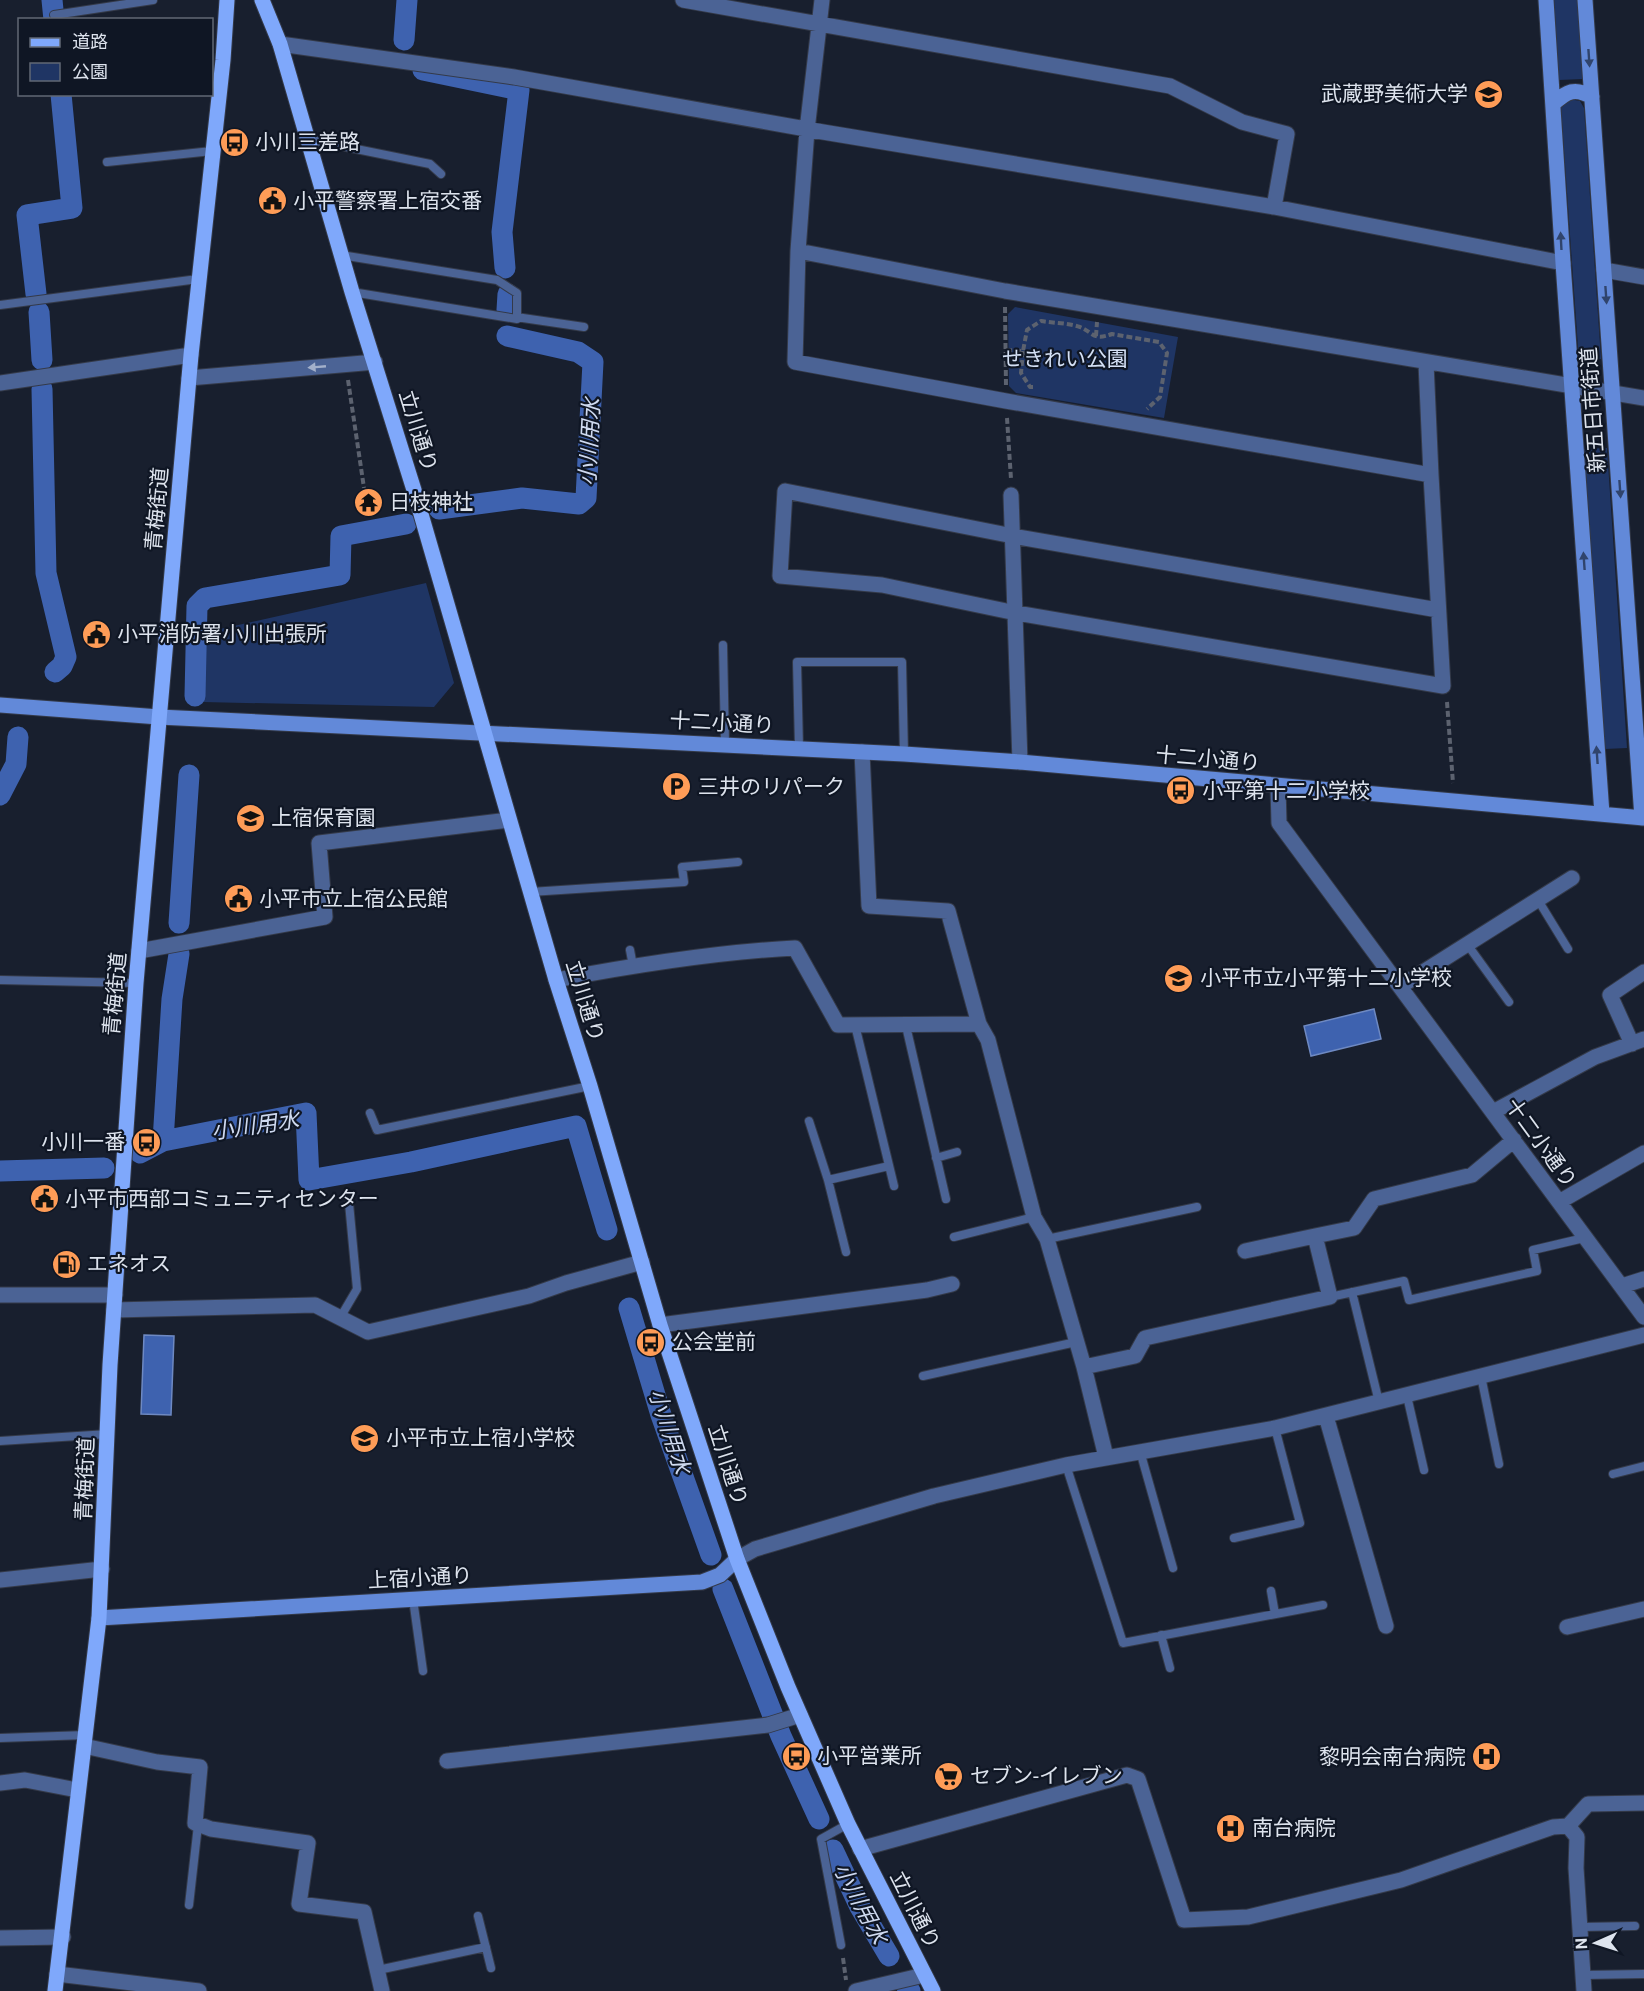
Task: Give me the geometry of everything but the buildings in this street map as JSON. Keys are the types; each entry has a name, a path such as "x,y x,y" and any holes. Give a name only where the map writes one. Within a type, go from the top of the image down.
{"main road":[{"name":"青梅街道","path":"55,1991 99,1618 110,1365 136,983 198,279 223,60 227,0"},
{"name":"立川通り","path":"262,0 280,44 660,1324 737,1559 800,1715 848,1824 933,1991"}],"street":[{"path":"683,0 722,4 819,25 1170,86 1242,122 1287,134 1274,207"},
{"path":"822,0 807,130 798,251 795,362 1431,475"},
{"name":"新五日市街道","path":"1546,0 1602,814"},
{"name":"新五日市街道","path":"1585,0 1643,818"},
{"path":"280,44 514,77 807,130 1274,207 1563,264"},
{"path":"1553,104 1565,93 1575,91 1592,97"},
{"path":"798,251 1005,291 1644,398"},
{"path":"1604,270 1644,277"},
{"path":"0,383 191,355"},
{"path":"189,378 375,362"},
{"path":"1426,363 1443,686 1016,613 882,585 780,576 785,491 1013,536 1438,610"},
{"path":"1011,495 1020,762"},
{"name":"十二小通り","path":"0,705 159,717 725,743 904,754 1020,762 1278,786 1279,823 1644,1317"},
{"path":"862,752 869,906 948,911 979,1024 988,1040 1034,1217 1047,1239 1084,1367 1106,1457"},
{"path":"1278,786 1643,818"},
{"path":"139,951 325,917 320,843 509,820"},
{"path":"1401,986 1572,878"},
{"path":"556,980 633,966 740,951 795,948 838,1025 979,1024"},
{"path":"1493,1112 1595,1057 1638,1041 1610,995 1644,972"},
{"path":"1245,1251 1354,1228 1374,1199 1472,1175 1514,1140"},
{"path":"1559,1202 1644,1153"},
{"path":"1084,1367 1135,1356 1145,1338 1330,1297 1316,1236"},
{"path":"0,1295 114,1302 315,1305 368,1332 529,1296 642,1262"},
{"path":"1622,1287 1644,1279"},
{"path":"660,1324 927,1290 952,1284"},
{"path":"737,1559 755,1549 933,1496 1106,1457 1275,1428 1644,1335"},
{"path":"1326,1416 1386,1626"},
{"name":"上宿小通り","path":"99,1618 702,1582 720,1575 737,1559"},
{"path":"0,1580 102,1569"},
{"path":"1567,1627 1644,1609"},
{"path":"447,1761 775,1723 800,1715"},
{"path":"85,1741 157,1762 200,1767 195,1823 198,1825 211,1829 308,1843 299,1904 364,1912 382,1991"},
{"path":"860,1849 1127,1775 1138,1779 1184,1920 1248,1917 1390,1883 1553,1827 1568,1826 1588,1804 1644,1803"},
{"path":"0,1783 25,1780 77,1790"},
{"path":"1568,1826 1577,1837 1575,1868 1584,1991"},
{"path":"0,1938 63,1937"},
{"path":"57,1974 199,1991"},
{"path":"856,1991 924,1975"}],"lane":[{"path":"54,15 153,0"},
{"path":"308,139 430,164 441,174"},
{"path":"107,162 212,152"},
{"path":"341,255 497,280 516,293 516,317"},
{"path":"0,305 198,279"},
{"path":"352,292 517,319 516,317 584,327"},
{"path":"723,645 725,743"},
{"path":"799,748 797,662 902,662 904,754"},
{"path":"530,892 684,882 682,867 738,862"},
{"path":"1538,900 1568,949"},
{"path":"1467,944 1509,1002"},
{"path":"630,950 633,966"},
{"path":"0,980 136,983"},
{"path":"855,1025 894,1186"},
{"path":"906,1026 945,1199"},
{"path":"370,1113 376,1130 590,1086"},
{"path":"809,1120 828,1180 846,1252"},
{"path":"936,1158 957,1152"},
{"path":"828,1180 889,1166"},
{"path":"340,1318 357,1289 349,1203"},
{"path":"1047,1239 1197,1207"},
{"path":"954,1237 1034,1217"},
{"path":"1330,1297 1404,1281 1409,1300 1537,1271 1533,1250 1584,1238"},
{"path":"1352,1292 1379,1402"},
{"path":"922,1376 1076,1342"},
{"path":"1481,1376 1499,1464"},
{"path":"1407,1396 1424,1470"},
{"path":"1234,1538 1300,1523 1275,1428"},
{"path":"0,1441 108,1434"},
{"path":"1140,1451 1173,1568"},
{"path":"1066,1465 1123,1643 1323,1605"},
{"path":"1613,1474 1644,1466"},
{"path":"1271,1591 1275,1614"},
{"path":"412,1599 423,1671"},
{"path":"1161,1635 1170,1668"},
{"path":"0,1738 85,1741"},
{"path":"841,1945 821,1839 848,1824"},
{"path":"189,1905 198,1825"},
{"path":"478,1916 491,1968"},
{"path":"1580,1927 1635,1926"},
{"path":"378,1970 486,1947"},
{"path":"1583,1975 1644,1974"}],"path":[{"path":"1005,291 1006,401 1011,495"},
{"path":"1041,389 1030,387 1021,373 1027,330 1041,321 1081,327 1091,335 1104,337 1112,334 1159,342 1167,353 1160,397 1147,409 1140,408"},
{"path":"1006,350 1023,351"},
{"path":"346,364 364,488"},
{"path":"1443,686 1453,783"},
{"path":"841,1945 848,1991"}],"green space":[{"path":"1554,0 1577,0 1583,79 1559,80"},
{"path":"1569,99 1580,101 1584,108 1601,359 1579,361 1561,108 1562,104"},
{"name":"せきれい公園","path":"1015,307 1178,337 1164,418 1016,393 1009,386 1008,314"},
{"path":"1607,448 1627,748 1605,749 1584,449"},
{"path":"426,583 454,683 434,707 203,702 207,632"}],"shaded area":[{"path":"1374,1009 1381,1039 1311,1056 1304,1026"},
{"path":"144,1335 174,1336 171,1415 141,1414"}],"waterway":[{"path":"52,0 54,18"},
{"name":"小川用水","path":"404,40 407,0"},
{"name":"小川用水","path":"423,70 519,90 502,232 505,268"},
{"path":"36,294 27,215 72,208 61,96"},
{"name":"小川用水","path":"507,310 508,294"},
{"path":"39,312 42,360"},
{"name":"小川用水","path":"439,509 522,498 579,504 586,498 593,362 578,352 507,336"},
{"path":"42,389 46,573 66,657 62,666 55,672"},
{"name":"小川用水","path":"195,696 197,606 205,598 340,575 341,536 406,524"},
{"name":"小川用水","path":"0,795 16,764 18,737"},
{"name":"小川用水","path":"179,923 189,775"},
{"name":"小川用水","path":"179,954 172,999 163,1141 306,1113 309,1180 411,1162 576,1126 607,1230"},
{"path":"140,1153 163,1141"},
{"name":"小川用水","path":"0,1171 104,1168"},
{"name":"小川用水","path":"629,1308 661,1415 711,1555"},
{"name":"小川用水","path":"723,1589 781,1736 819,1819"},
{"name":"小川用水","path":"833,1850 860,1907 889,1956"},
{"name":"小川用水","path":"907,1987 910,1991"}],"place":[{"name":"武蔵野美術大学","path":"1489,94"},
{"name":"小川三差路","path":"234,142"},
{"name":"小平警察署上宿交番","path":"272,201"},
{"name":"日枝神社","path":"368,502"},
{"name":"小平消防署小川出張所","path":"96,634"},
{"name":"三井のリパーク","path":"677,787"},
{"name":"小平第十二小学校","path":"1181,791"},
{"name":"上宿保育園","path":"250,818"},
{"name":"小平市立上宿公民館","path":"238,899"},
{"name":"小平市立小平第十二小学校","path":"1179,978"},
{"name":"小川一番","path":"146,1142"},
{"name":"小平市西部コミュニティセンター","path":"44,1199"},
{"name":"エネオス","path":"66,1264"},
{"name":"公会堂前","path":"651,1342"},
{"name":"小平市立上宿小学校","path":"365,1438"},
{"name":"小平営業所","path":"796,1756"},
{"name":"黎明会南台病院","path":"1487,1757"},
{"name":"セブン-イレブン","path":"949,1776"},
{"name":"南台病院","path":"1231,1828"}]}
